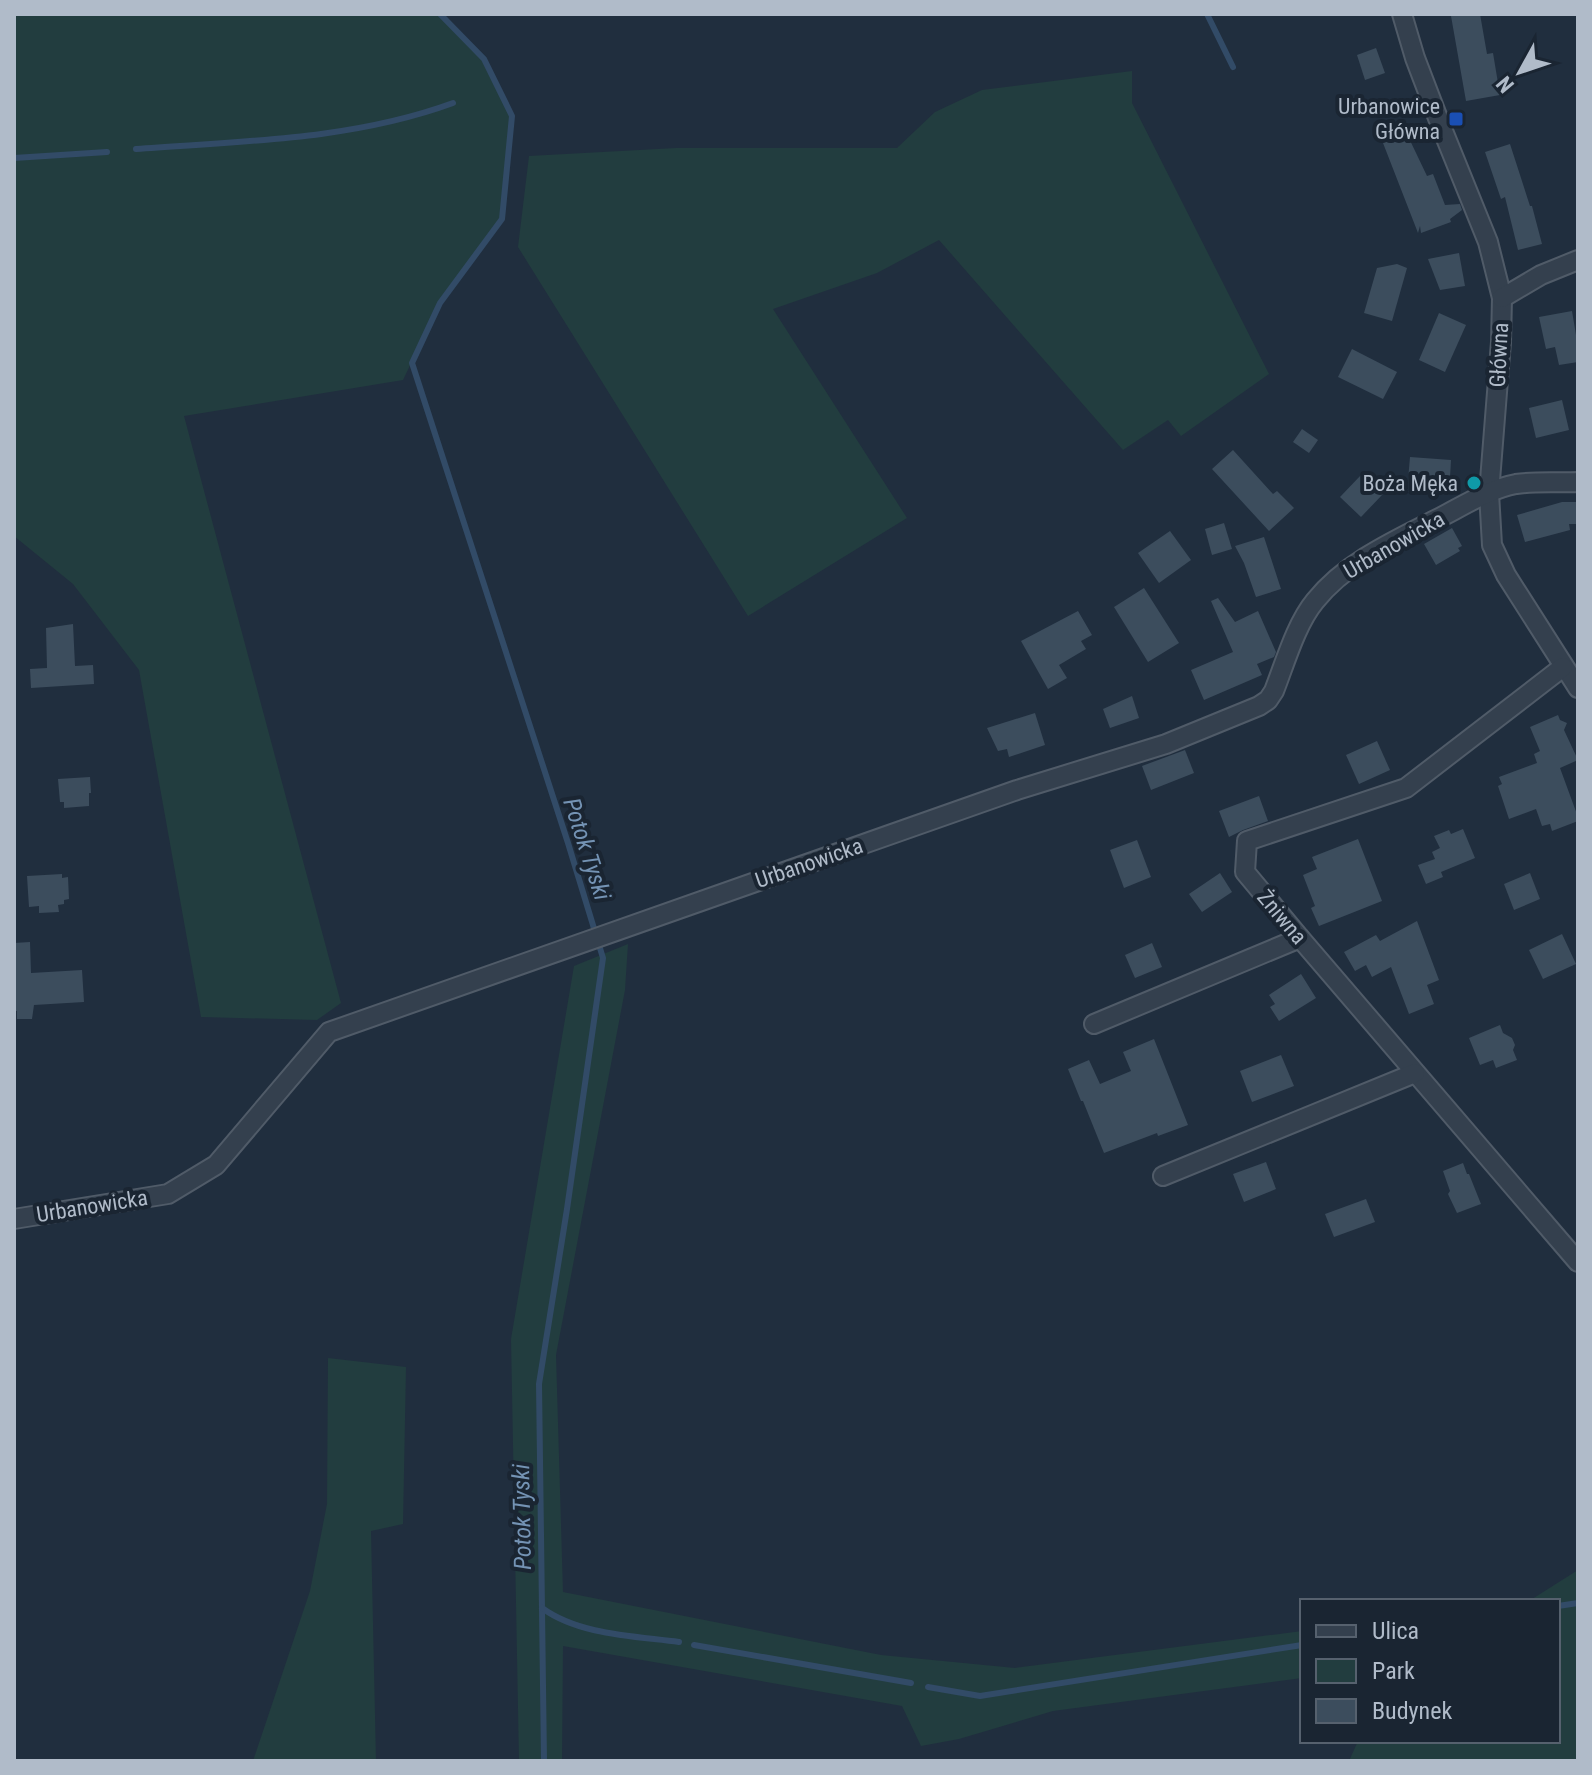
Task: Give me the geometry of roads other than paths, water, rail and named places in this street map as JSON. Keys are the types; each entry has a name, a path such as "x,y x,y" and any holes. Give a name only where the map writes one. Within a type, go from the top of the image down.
{"street":[{"name":"Główna","path":"1402,14 1415,58 1488,242 1502,298 1489,493 1492,545 1500,563 1578,688"},
{"path":"1502,298 1541,275 1578,260"},
{"name":"Urbanowicka","path":"14,1219 168,1194 216,1165 329,1032 1017,790 1166,744 1259,706 1274,691 1313,603 1349,569 1388,544 1489,493 1516,484 1578,482"},
{"name":"Żniwna","path":"1563,667 1406,788 1247,841 1245,872 1578,1262"},
{"path":"1094,1024 1300,938"},
{"path":"1163,1176 1415,1073"}],"waterway":[{"name":"Potok Tyski","path":"440,14 484,59 512,116 502,219 440,303 412,363 603,958 539,1384 544,1761"},
{"path":"1207,14 1233,67"},
{"path":"136,149 337,132 376,125 453,103"},
{"path":"14,158 107,152"},
{"path":"1560,1606 1578,1603"},
{"path":"542,1608 590,1629 679,1642"},
{"path":"694,1645 911,1683"},
{"path":"928,1687 980,1696 1300,1645"}],"place":[{"name":"Urbanowice Główna","path":"1456,119"},
{"name":"Boża Męka","path":"1474,483"}]}
